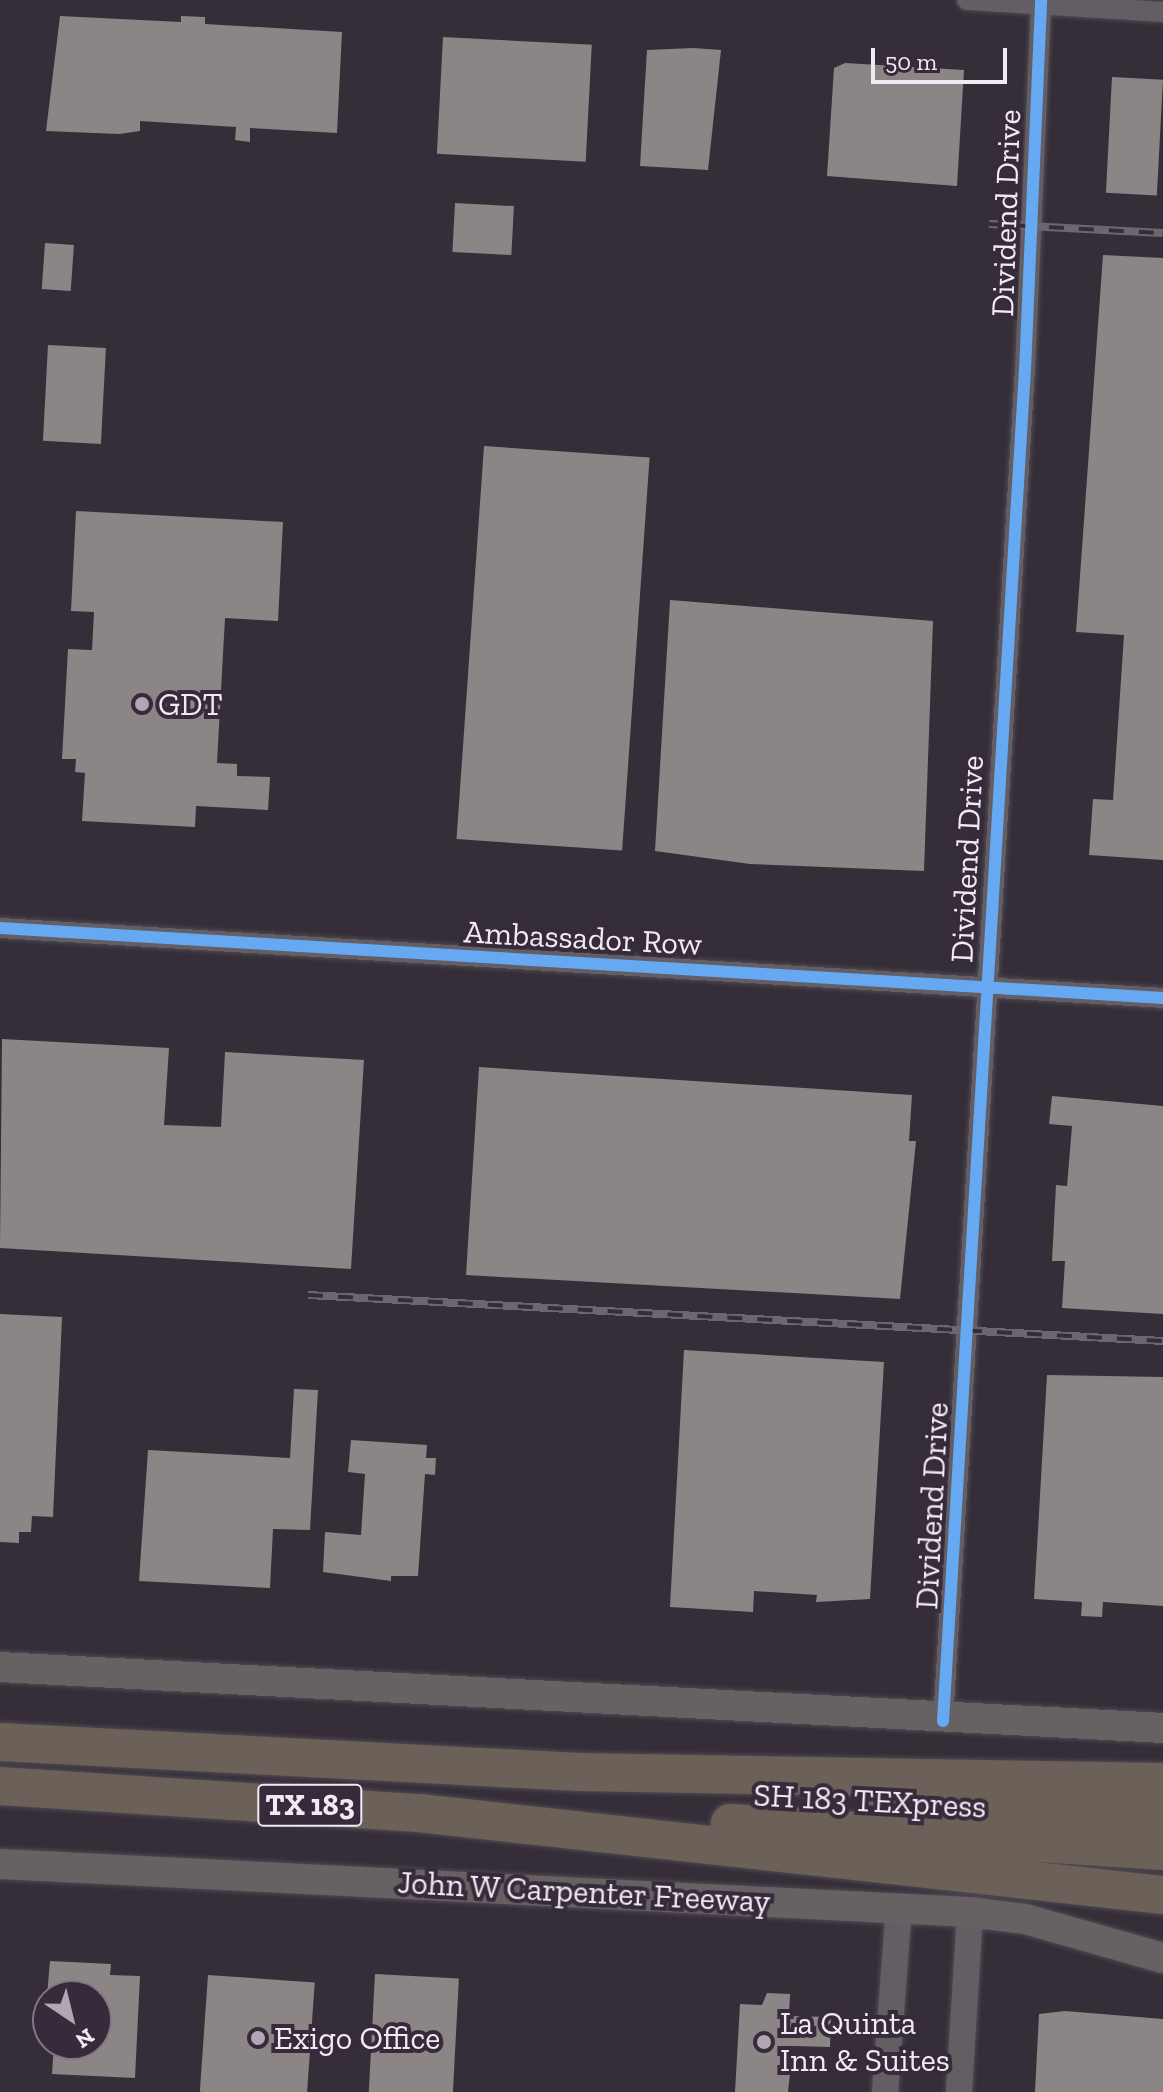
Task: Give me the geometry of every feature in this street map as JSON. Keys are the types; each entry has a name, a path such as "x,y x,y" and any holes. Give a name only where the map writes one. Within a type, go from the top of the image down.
{"highway":[{"name":"TX 183","path":"0,1742 579,1772 1163,1782"},
{"name":"SH 183 TEXpress","path":"579,1772 669,1791 1163,1818"},
{"name":"John W Carpenter Freeway","path":"0,1786 620,1833 1163,1895"},
{"name":"SH 183 TEXpress","path":"620,1833 680,1820 1163,1851"}],"main road":[{"path":"0,1667 943,1721 1163,1728"},
{"name":"John W Carpenter Freeway","path":"0,1864 970,1912 1025,1919 1163,1958"}],"street":[{"path":"967,0 1040,2 1163,12"},
{"name":"Dividend Drive","path":"943,1721 985,988 1025,370 1040,2"},
{"name":"Ambassador Row","path":"0,928 1163,998"},
{"path":"885,2092 899,1907"},
{"path":"959,2092 970,1912"}],"building":[{"path":"60,16 181,22 181,16 205,17 205,24 342,32 337,133 250,128 250,142 235,140 236,127 140,121 140,131 119,134 46,131"},
{"path":"443,37 592,45 586,162 437,154"},
{"path":"647,50 721,50 708,170 640,166"},
{"path":"845,63 964,70 957,186 827,176 834,68"},
{"path":"1112,77 1163,80 1157,196 1106,193"},
{"path":"455,203 514,206 511,255 452,252"},
{"path":"45,243 74,245 71,291 42,289"},
{"path":"1103,255 1163,258 1163,860 1089,855 1093,799 1113,800 1124,635 1076,632"},
{"path":"48,345 106,348 101,444 43,441"},
{"path":"484,446 650,458 622,851 457,839"},
{"name":"GDT","path":"76,511 283,522 278,621 225,618 217,763 237,764 237,776 270,777 268,810 196,806 195,827 82,821 85,773 75,772 76,759 62,759 68,649 92,650 94,612 71,611"},
{"path":"670,600 933,621 924,871 750,864 655,851"},
{"path":"2,1039 169,1048 164,1125 221,1127 225,1052 364,1060 351,1269 0,1248"},
{"path":"479,1067 912,1095 909,1141 916,1141 900,1299 466,1275"},
{"path":"1052,1096 1163,1106 1163,1314 1062,1308 1065,1261 1052,1261 1056,1185 1067,1186 1072,1126 1049,1124"},
{"path":"0,1314 62,1317 53,1517 32,1516 31,1532 19,1532 19,1543 0,1542"},
{"path":"684,1350 884,1362 870,1599 816,1602 817,1595 754,1591 753,1612 670,1607"},
{"path":"1047,1375 1163,1377 1163,1606 1103,1602 1102,1617 1081,1616 1082,1602 1034,1599"},
{"path":"294,1389 318,1390 310,1530 273,1529 270,1588 139,1581 148,1450 290,1458"},
{"path":"351,1440 427,1445 426,1458 436,1458 435,1475 425,1474 418,1576 391,1576 391,1581 323,1572 325,1532 361,1535 365,1474 348,1472"},
{"path":"50,1961 111,1964 110,1975 140,1976 135,2078 52,2074 53,2060 112,2060 112,1980 48,1980"},
{"path":"375,1974 459,1978 453,2092 369,2092"},
{"name":"Exigo Office","path":"208,1975 315,1982 307,2092 200,2092"},
{"name":"La Quinta Inn & Suites","path":"767,1993 790,1994 789,2016 831,2017 830,2047 793,2046 788,2092 735,2092 740,2004 762,2005"},
{"path":"1065,2011 1163,2019 1163,2092 1035,2092 1039,2014"}],"railway":[{"path":"989,224 1163,233"},
{"path":"308,1295 1163,1341"}],"cycle path":[{"path":"943,1721 1025,370 1041,0"},
{"path":"0,928 1163,998"}],"place":[{"name":"GDT","path":"142,704"},
{"name":"Exigo Office","path":"258,2038"},
{"name":"La Quinta Inn & Suites","path":"764,2042"}]}
